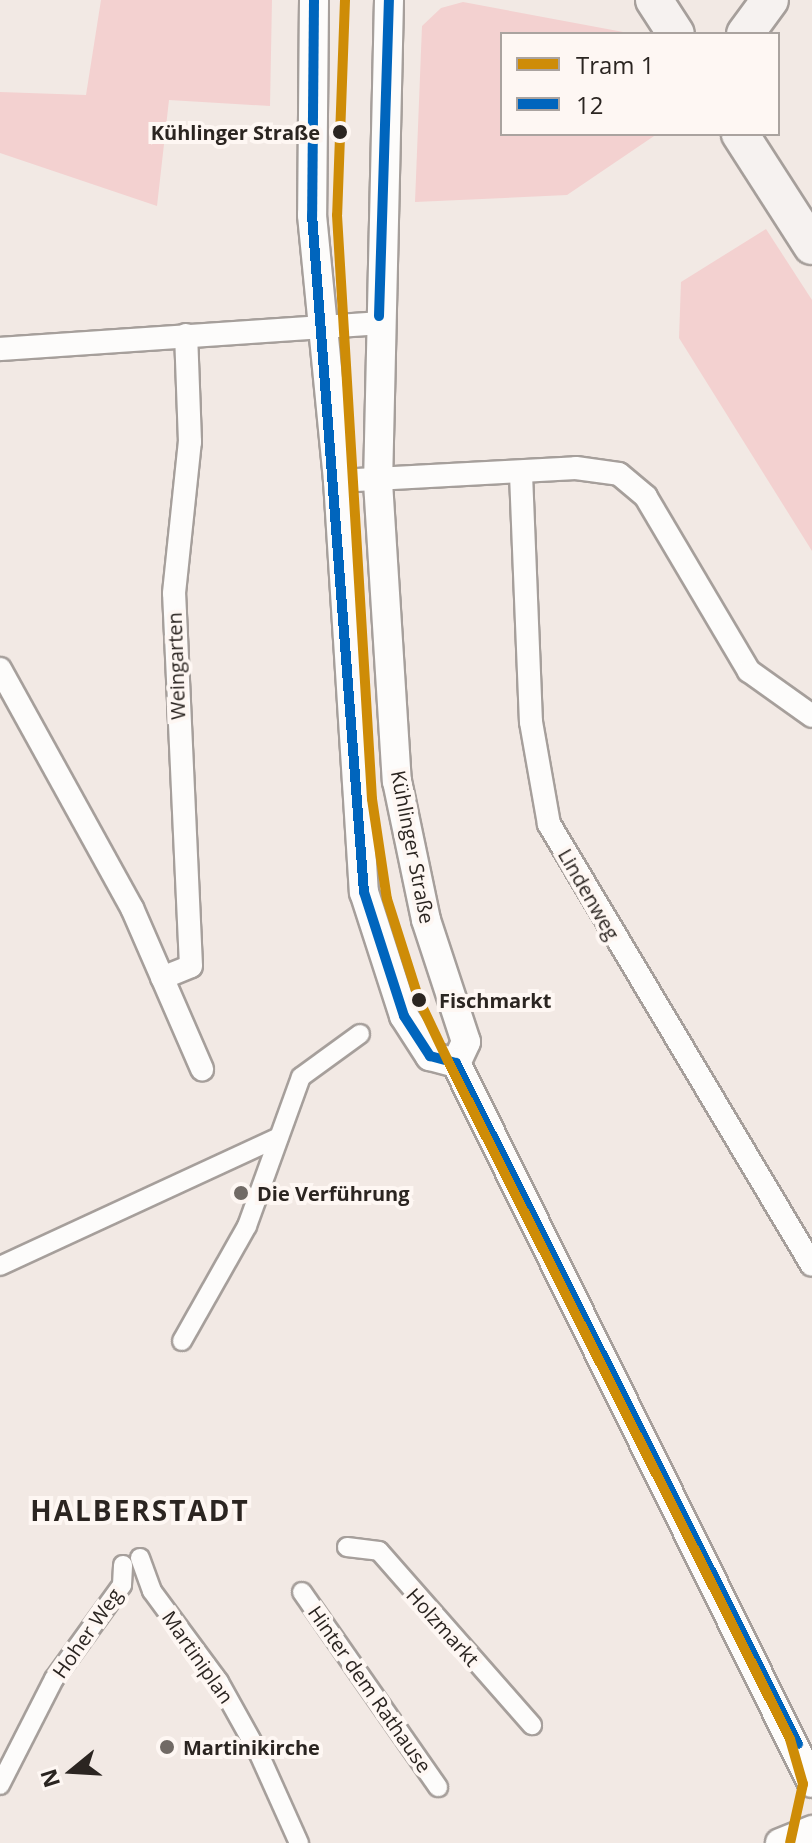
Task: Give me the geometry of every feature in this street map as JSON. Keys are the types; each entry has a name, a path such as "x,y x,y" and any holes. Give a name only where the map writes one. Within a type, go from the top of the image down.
{"main road":[{"path":"654,0 675,32"},
{"path":"746,32 770,0"},
{"path":"741,136 812,246"}],"street":[{"path":"314,0 312,215 338,481 364,892 404,1016 430,1056 456,1063 805,1750 812,1783"},
{"name":"Kühlinger Straße","path":"389,0 378,323 378,482 397,781 426,920 466,1042 456,1063"},
{"path":"0,349 322,323 378,323"},
{"name":"Weingarten","path":"162,978 191,966 174,593 190,442 186,335"},
{"path":"338,481 378,482 576,468 619,474 646,497 749,671 812,716"},
{"name":"Lindenweg","path":"521,474 531,722 549,824 812,1265"},
{"path":"0,669 132,908 202,1069"},
{"path":"182,1341 247,1226 301,1077 360,1034"},
{"path":"0,1266 279,1137"},
{"name":"Holzmarkt","path":"347,1547 379,1551 532,1725"},
{"name":"Hoher Weg","path":"0,1785 54,1679 122,1585 132,1561"},
{"name":"Martiniplan","path":"132,1561 253,1742 299,1843"},
{"name":"Hinter dem Rathause","path":"302,1592 438,1787"},
{"path":"780,1843 812,1830"}],"shaded area":[{"path":"101,0 272,0 270,106 169,100 157,206 0,153 0,92 86,95"},
{"path":"463,2 623,32 500,32 500,136 654,136 567,195 415,202 422,26 441,8"},
{"path":"766,229 812,300 812,551 679,338 681,282"}],"tram line":[{"name":"1","path":"345,0 337,215 372,799 387,899 419,1000 448,1061 790,1739 803,1784 790,1843"}],"transit line":[{"name":"12","path":"314,0 312,215 364,892 404,1016 430,1056 456,1063"},
{"name":"12","path":"379,316 389,0"},
{"name":"12","path":"456,1063 798,1744"}],"place":[{"name":"Kühlinger Straße","path":"340,132"},
{"name":"Fischmarkt","path":"419,1000"},
{"name":"Die Verführung","path":"241,1193"},
{"name":"Martinikirche","path":"167,1747"}],"district":[{"name":"HALBERSTADT","path":"140,1510"}]}
